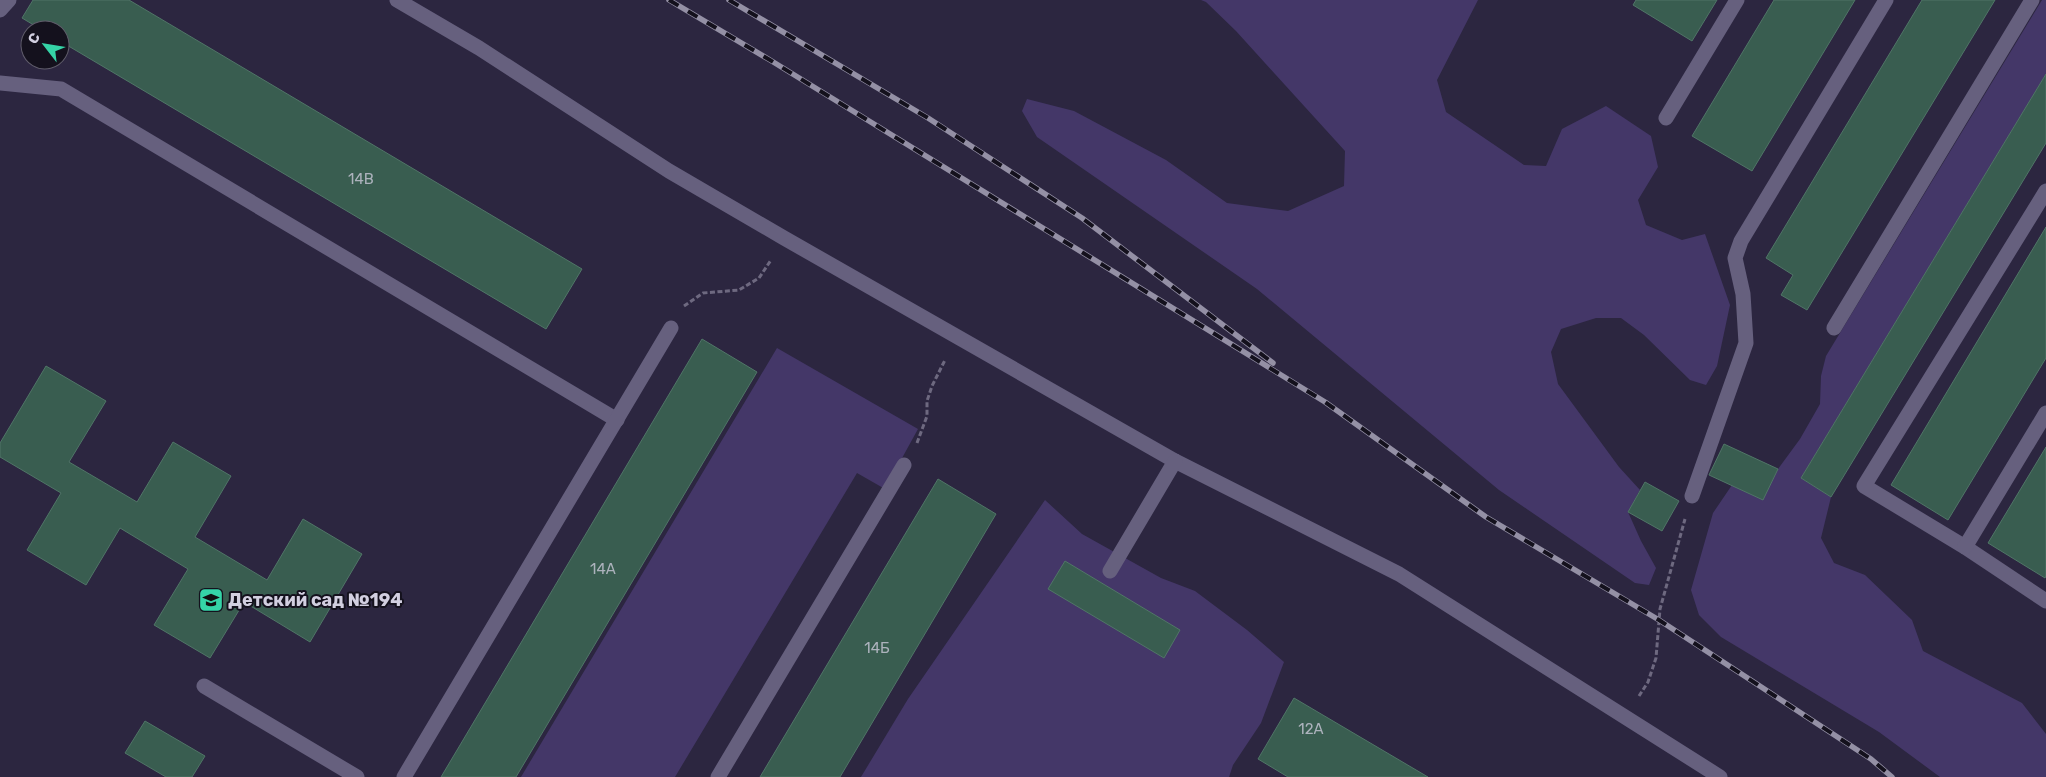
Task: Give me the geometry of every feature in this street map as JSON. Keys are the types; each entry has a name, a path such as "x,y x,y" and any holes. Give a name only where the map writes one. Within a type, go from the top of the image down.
{"lane":[{"path":"0,10 9,0"},
{"path":"397,0 479,48 669,172 784,238 1174,461 1399,574 1720,777"},
{"path":"1666,118 1738,0"},
{"path":"1692,496 1746,344 1743,294 1735,258 1741,241 1886,0"},
{"path":"1834,328 2032,0"},
{"path":"0,83 61,89 616,420"},
{"path":"2046,190 1864,486 1965,547 2046,601"},
{"path":"404,777 672,328"},
{"path":"1965,547 2046,413"},
{"path":"1110,571 1174,461"},
{"path":"718,777 904,465"},
{"path":"204,686 357,777"}],"path":[{"path":"672,328 684,306 703,293 739,290 760,278 784,238"},
{"path":"904,465 918,442 927,416 927,401 932,386 957,336"},
{"path":"1626,717 1648,682 1656,658 1660,609 1692,496"}],"shaded area":[{"path":"1201,0 1478,0 1437,80 1446,112 1524,165 1546,166 1562,129 1606,106 1651,136 1658,167 1638,200 1646,225 1682,240 1705,234 1730,305 1717,366 1706,385 1690,380 1644,335 1621,318 1596,318 1561,329 1551,352 1558,384 1619,467 1640,490 1628,512 1656,568 1649,585 1635,583 1499,490 1257,289 1037,137 1022,111 1027,99 1074,111 1166,160 1227,203 1288,211 1344,186 1345,151 1236,31 1206,2"},
{"path":"2042,0 2046,0 2046,74 1801,478 1831,497 1821,538 1834,563 1865,575 1912,620 1923,651 2022,703 2046,734 2046,777 1940,777 1879,732 1721,637 1699,615 1691,590 1713,513 1732,485 1763,499 1778,469 1800,439 1820,404 1821,376 1826,356"},
{"path":"777,348 918,429 885,489 857,473 675,777 521,777"},
{"path":"1045,500 1082,534 1161,578 1195,591 1247,630 1284,662 1261,723 1233,765 1229,777 861,777 908,699"}],"building":[{"path":"33,0 129,0 582,269 546,329 70,47 70,20 25,20 22,18"},
{"path":"1636,0 1717,0 1692,41 1633,5"},
{"path":"1774,0 1855,0 1752,171 1692,136"},
{"path":"1922,0 1995,0 1807,310 1781,295 1793,275 1766,258"},
{"path":"2046,74 2046,143 1831,497 1801,478"},
{"path":"2046,227 2046,358 1948,520 1891,485"},
{"path":"702,339 757,372 516,777 441,777"},
{"path":"46,366 106,401 69,462 137,502 173,442 231,476 195,537 267,580 303,519 362,554 310,642 244,602 210,658 154,625 188,569 120,528 86,585 27,550 61,493 0,457 0,443"},
{"path":"1724,444 1778,469 1763,500 1709,475"},
{"path":"2046,447 2046,576 2045,578 1988,543"},
{"path":"938,479 996,514 840,777 760,777"},
{"path":"1645,482 1679,501 1662,531 1628,512"},
{"path":"1065,561 1180,630 1164,658 1048,589"},
{"path":"1294,698 1428,777 1288,777 1258,759"},
{"path":"145,721 205,756 192,777 166,777 125,753"}],"railway":[{"path":"669,0 770,60 1325,402 1486,517 1659,620 1871,759 1892,777"},
{"path":"729,0 928,118 1082,218 1273,363"}],"place":[{"name":"Детский сад №194","path":"211,600"}]}
